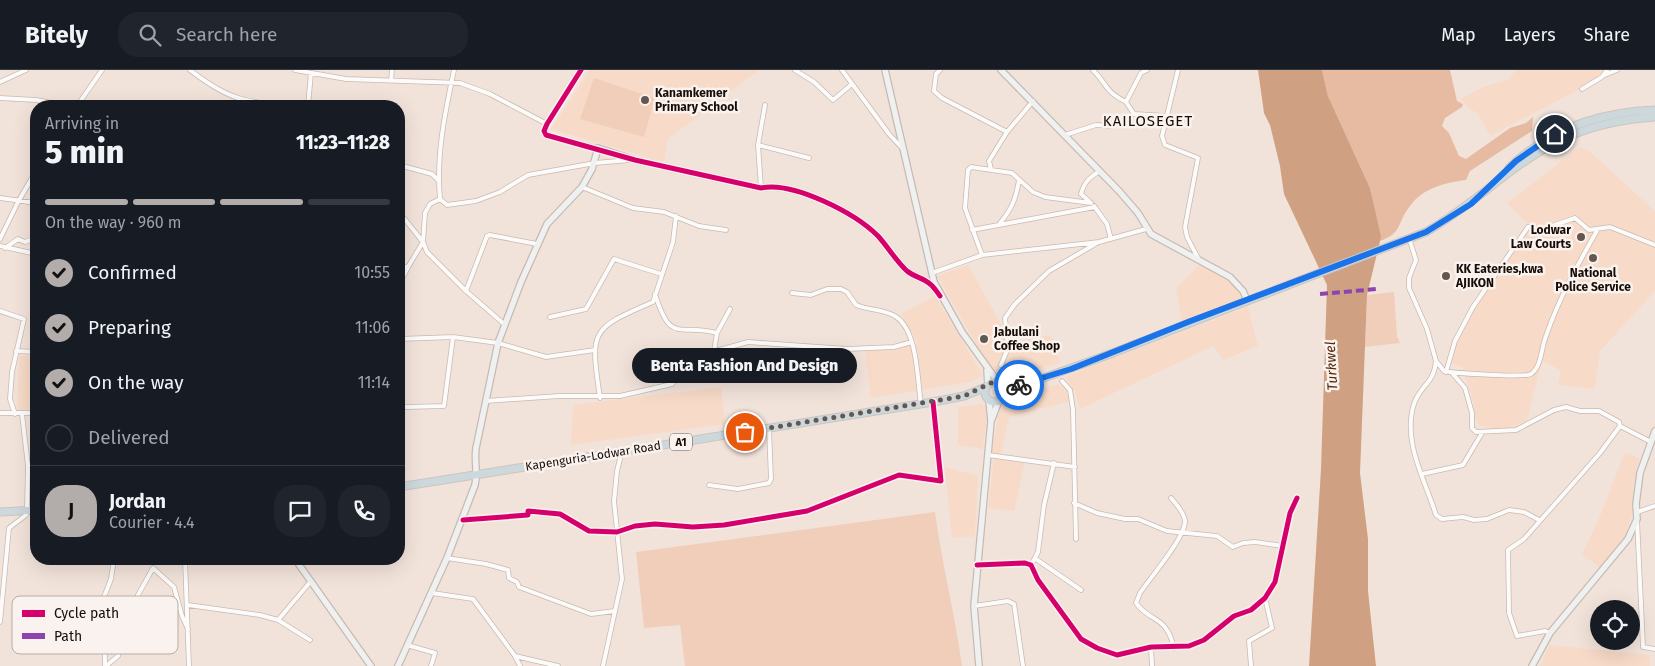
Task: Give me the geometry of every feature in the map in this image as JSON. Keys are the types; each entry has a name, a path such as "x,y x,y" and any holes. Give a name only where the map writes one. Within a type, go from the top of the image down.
{"highway":[{"path":"1499,180 1516,161 1566,128 1626,112 1655,110"},
{"path":"1024,385 999,383 987,386 985,395 988,399 1001,398 1024,385 1099,358 1409,238 1452,218 1499,180 1542,149 1568,136 1618,120 1655,117"},
{"path":"999,383 1004,389 1001,398"},
{"name":"Kapenguria-Lodwar Road","path":"405,486 933,402 964,396 987,386"},
{"name":"Kapenguria-Lodwar Road","path":"964,396 988,399"},
{"path":"0,512 27,510"}],"street":[{"path":"0,82 26,70"},
{"path":"81,100 102,70"},
{"path":"190,70 230,96 241,100"},
{"path":"295,70 311,73 317,72 346,79 452,82 478,89 547,124"},
{"path":"391,81 392,70"},
{"path":"454,70 441,136 438,180 440,199 447,205 476,201 500,192 528,175 595,164 635,160"},
{"path":"581,70 547,124 544,131 546,135 598,148 635,160 761,188 771,185 794,190 846,212 877,235 907,270 918,279 929,282 987,370 999,383"},
{"path":"795,70 814,82 833,100 852,84"},
{"path":"842,70 903,150"},
{"path":"885,70 931,274 940,296"},
{"path":"940,70 936,74 934,91 942,98 1007,132"},
{"path":"1001,70 1100,170 1138,213 1146,228 1157,238 1198,258 1236,282 1247,300"},
{"path":"1093,70 1106,89 1114,97 1126,102 1134,114 1166,116"},
{"path":"1126,102 1141,72 1147,70"},
{"path":"1178,70 1162,132 1163,142 1198,158 1185,227 1198,258"},
{"path":"1602,77 1607,70"},
{"path":"1582,89 1617,70"},
{"path":"309,100 311,73"},
{"path":"0,98 36,100"},
{"path":"991,169 990,161 1007,132 1033,101"},
{"path":"761,188 758,145 765,105"},
{"path":"1065,134 1096,125 1111,126"},
{"path":"758,145 810,158"},
{"path":"398,666 463,520 478,473 474,457 498,343 504,324 547,224 582,187 595,164 598,148"},
{"path":"982,255 965,208 968,170 975,166 1012,174 1038,194 1045,197 1090,202"},
{"path":"405,167 432,174 438,180"},
{"path":"1100,170 1087,180 1081,194 1095,207 1107,224 1111,239"},
{"path":"999,224 1011,210 1019,180"},
{"path":"0,239 30,182"},
{"path":"582,187 632,208 647,208 676,216 699,226 726,230"},
{"path":"0,198 30,203"},
{"path":"405,273 423,242 425,213 430,204 440,199"},
{"path":"972,230 1095,207"},
{"path":"600,398 595,350 603,328 616,318 653,302 673,242 676,216"},
{"path":"1446,372 1450,354 1472,306 1528,227 1543,229 1575,218 1586,229 1610,227 1655,245"},
{"path":"405,220 423,242 427,252 466,291 504,324"},
{"path":"931,274 982,255 1099,242 1146,228"},
{"path":"1436,361 1446,372 1452,373 1530,376 1537,368 1543,343 1563,294 1598,229"},
{"path":"466,291 487,236 537,244"},
{"path":"1409,238 1416,260 1409,278 1409,288 1427,330 1436,361 1435,374 1418,394 1411,418 1410,431 1422,474 1439,518 1487,519 1510,510 1524,512 1539,520"},
{"path":"5,248 18,239 25,242 30,240"},
{"path":"1001,365 1008,348 1005,318 1015,304 1049,271 1099,242"},
{"path":"0,246 30,253"},
{"path":"550,317 586,309 614,259 662,274"},
{"path":"792,293 811,295 827,289 841,289 847,292 856,305 884,311 896,316 911,333 921,404"},
{"path":"655,294 663,320 673,328 689,332 718,333"},
{"path":"714,352 718,333 730,309"},
{"path":"0,310 24,319 16,351 10,399 15,414"},
{"path":"405,339 452,337 498,343 546,357 595,350"},
{"path":"406,407 444,406 452,337"},
{"path":"485,401 559,396 600,398 620,396 672,384 680,373 683,360 748,342 847,349 894,347 912,342"},
{"path":"16,351 30,352"},
{"path":"987,370 987,386"},
{"path":"1452,373 1465,388 1472,413 1473,430 1482,433 1516,430 1554,410 1570,407 1580,411 1599,411 1619,422 1620,426 1651,442"},
{"path":"1062,381 1072,396 1076,539"},
{"path":"991,421 1001,398"},
{"path":"979,666 974,606 991,421 988,399"},
{"path":"463,520 528,515 528,511 560,514 589,532 617,532 635,526 655,524 703,527 785,516 838,501 876,482 899,474 941,482 933,402"},
{"path":"0,413 30,413"},
{"path":"0,622 9,528 26,515 27,510 28,466 22,414"},
{"path":"1550,633 1545,631 1516,636 1509,613 1507,552 1524,539 1600,453 1620,426"},
{"path":"709,485 738,489 769,483 771,479 769,429"},
{"path":"1655,431 1639,478 1636,512 1643,647 1655,648"},
{"path":"1422,474 1462,464 1482,433"},
{"path":"603,666 622,579 614,494 622,451"},
{"path":"988,455 1074,467"},
{"path":"1031,565 1036,559 1044,505 1054,463"},
{"path":"1171,498 1182,512 1185,521 1181,533 1140,593 1136,603 1139,608 1164,623 1172,638 1174,648"},
{"path":"977,565 1026,563 1031,565 1038,580 1086,642 1117,655 1151,647 1174,648 1189,646 1204,640 1234,616 1251,610 1265,598 1275,582 1290,513 1297,498"},
{"path":"1074,503 1097,513 1125,519 1138,519 1167,531 1217,536 1233,547 1243,543 1255,542 1283,546"},
{"path":"1636,512 1655,506"},
{"path":"1532,666 1550,633 1628,539 1637,519"},
{"path":"447,558 486,564 508,570 508,578 517,582 519,587 591,614 615,611"},
{"path":"1036,559 1081,590"},
{"path":"104,596 113,565"},
{"path":"185,565 189,666"},
{"path":"299,565 371,666"},
{"path":"138,596 153,568 174,587 176,596"},
{"path":"278,620 311,581"},
{"path":"432,593 473,599 516,656 520,666"},
{"path":"1251,666 1249,641 1272,628 1265,598"},
{"path":"974,606 1008,601 1014,604 1023,666"},
{"path":"178,602 188,629"},
{"path":"188,606 215,608 278,620 310,640"},
{"path":"407,645 435,653 431,666"},
{"path":"1151,647 1152,666"},
{"path":"106,666 119,654"},
{"path":"516,656 558,666"}],"shaded area":[{"name":"Kanamkemer Primary School","path":"590,70 759,70 668,139 664,162 551,129"},
{"path":"1322,70 1450,70 1457,101 1463,104 1462,107 1445,118 1442,126 1449,133 1459,156 1466,159 1510,128 1526,123 1533,117 1532,131 1470,171 1466,180 1435,187 1421,195 1406,212 1396,231 1380,241 1370,188 1328,96"},
{"path":"1516,70 1604,70 1589,84 1490,136 1478,113 1469,109 1461,99 1483,87 1508,80"},
{"path":"594,78 655,98 644,137 580,119"},
{"path":"1580,147 1589,151 1655,211 1655,291 1600,351 1595,389 1558,385 1561,371 1542,360 1527,421 1509,428 1495,429 1479,425 1475,418 1474,403 1462,367 1451,363 1456,344 1464,326 1531,227 1507,203"},
{"path":"1201,264 1235,283 1244,300 1182,322 1176,288"},
{"path":"968,265 1011,342 1051,335 1060,363 1023,374 1008,374 991,370 937,276"},
{"path":"1394,292 1397,336 1400,343 1365,347 1367,295"},
{"path":"935,296 983,375 971,382 871,398 865,350 892,350 918,343 901,314"},
{"path":"1248,307 1258,346 1223,360 1213,346 1080,409 1075,391 1072,391 1066,376"},
{"path":"19,356 30,356 30,409 17,410"},
{"path":"1057,384 1067,390 1069,401 1009,417 1001,455 992,453 1000,405 1003,402"},
{"path":"721,387 725,424 571,445 573,405"},
{"path":"981,404 988,408 983,449 958,445 958,407"},
{"path":"1627,453 1640,459 1633,486 1633,511 1624,539 1600,568 1582,554 1600,516 1624,454"},
{"path":"994,457 1025,462 1014,511 988,508"},
{"path":"945,467 978,476 975,536 952,538"},
{"path":"935,512 962,666 685,666 680,625 644,628 636,552"},
{"path":"1549,645 1650,655 1650,666 1540,666"}],"water":[{"name":"Turkwel","path":"1258,70 1322,70 1328,96 1370,188 1381,237 1367,295 1360,473 1368,539 1368,591 1376,666 1309,666 1321,469 1327,285 1284,194 1280,166 1270,125 1264,113"}],"marked path":[{"path":"1320,294 1377,289"}],"cycle path":[{"path":"581,70 547,124 544,131 546,135 635,160 761,188 790,189 806,194 839,209 868,227 878,236 907,271 928,282 940,296"},
{"path":"463,520 528,515 528,511 560,514 589,531 617,532 635,526 655,524 693,527 724,525 807,511 899,475 941,481 933,402"},
{"path":"977,565 1025,563 1031,565 1038,580 1081,639 1097,648 1117,655 1151,647 1189,646 1204,640 1234,616 1251,610 1265,598 1275,582 1290,513 1297,498"}],"way so far":[{"path":"745,432 964,396 993,382 1019,385"}],"place":[{"name":"Kanamkemer Primary School","path":"645,100"},
{"name":"Lodwar Law Courts","path":"1581,237"},
{"name":"National Police Service","path":"1593,258"},
{"name":"KK Eateries,kwa AJIKON","path":"1446,276"},
{"name":"Jabulani Coffee Shop","path":"984,339"},
{"name":"Benta Fashion And Design","path":"745,432"}],"district":[{"name":"KAILOSEGET","path":"1148,121"}],"route":[{"path":"1019,385 1071,369 1188,322 1426,232 1452,218 1471,204 1499,180 1516,161 1555,134"}]}
